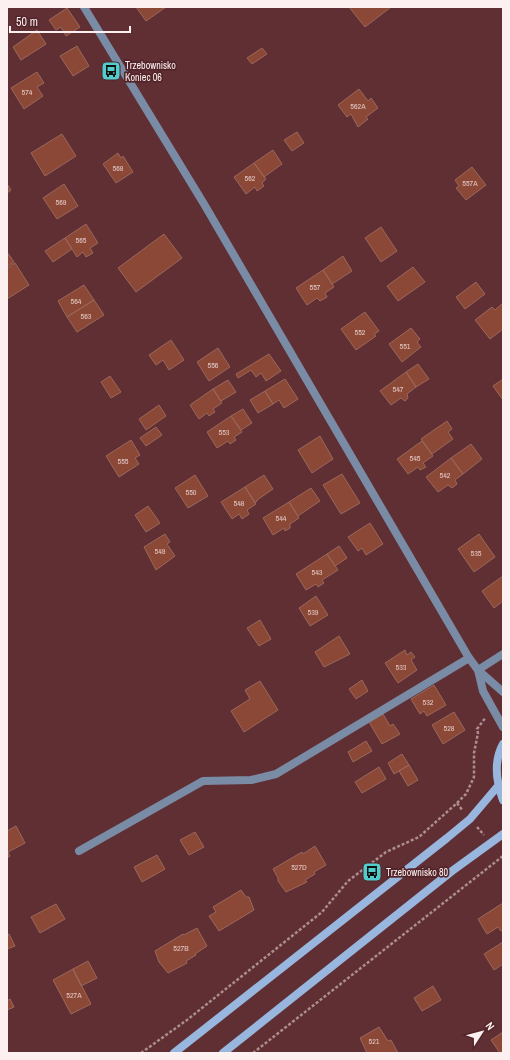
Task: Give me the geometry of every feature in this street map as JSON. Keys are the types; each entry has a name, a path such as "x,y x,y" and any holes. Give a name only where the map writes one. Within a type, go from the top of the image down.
{"main road":[{"path":"503,744 499,751 496,768 498,786 503,800"},
{"path":"174,1053 470,819 498,786"},
{"path":"223,1053 490,842 503,834"}],"street":[{"path":"84,7 208,211 469,658 478,670 503,692"},
{"path":"478,670 503,654"},
{"path":"79,851 203,781 251,780 276,774 469,658"},
{"path":"478,670 483,692 503,727"}],"path":[{"path":"141,1053 187,1020 322,912 348,881 386,852 418,837 457,803 471,785 474,777 474,753 478,733 477,729 481,722 489,714"},
{"path":"253,1053 502,856 457,803"}],"building":[{"path":"136,7 166,7 146,21"},
{"path":"349,7 391,7 365,27"},
{"path":"67,8 80,27 66,36 61,27 56,30 49,20"},
{"path":"37,30 46,44 21,60 13,47"},
{"path":"77,46 89,66 73,76 60,56"},
{"path":"262,48 267,54 252,64 247,58"},
{"path":"37,72 44,83 37,87 43,96 24,109 11,88"},
{"path":"359,89 368,101 371,98 378,108 366,117 368,119 358,127 351,114 347,117 338,105"},
{"path":"297,132 304,143 292,151 284,140"},
{"path":"62,134 76,156 45,176 31,153"},
{"path":"273,150 282,164 264,177 254,163"},
{"path":"118,153 121,158 123,156 133,172 116,183 103,164"},
{"path":"254,163 266,179 262,183 264,186 257,191 255,187 246,194 234,177"},
{"path":"472,167 486,185 466,200 456,188 459,186 455,180"},
{"path":"7,184 11,190 7,193"},
{"path":"64,184 78,206 57,219 43,198"},
{"path":"86,224 98,243 90,248 93,253 86,257 83,252 77,257 65,238"},
{"path":"381,227 397,251 381,262 365,238"},
{"path":"164,234 182,258 136,292 118,268"},
{"path":"65,238 72,249 53,262 45,251"},
{"path":"7,252 14,262 7,266"},
{"path":"343,256 352,271 332,284 323,270"},
{"path":"15,263 29,285 7,299 7,268"},
{"path":"413,267 425,282 398,301 387,286"},
{"path":"323,270 334,287 325,293 327,297 320,301 317,298 307,305 296,288"},
{"path":"476,282 485,294 465,309 456,297"},
{"path":"84,285 94,300 67,317 58,301"},
{"path":"94,300 104,315 77,332 67,317"},
{"path":"503,303 503,329 490,339 475,320 492,307 495,310"},
{"path":"365,312 379,331 374,334 376,336 356,350 341,329"},
{"path":"411,328 420,339 417,342 421,347 402,362 389,344"},
{"path":"171,340 184,360 169,370 163,360 156,365 149,355"},
{"path":"218,348 230,367 209,381 197,362"},
{"path":"269,354 281,371 266,381 261,373 256,377 251,370 238,378 236,374"},
{"path":"418,364 429,379 416,387 406,372"},
{"path":"406,372 416,387 407,394 408,398 405,401 401,398 391,405 380,391"},
{"path":"110,376 121,392 111,398 101,382"},
{"path":"285,379 298,399 284,408 279,400 273,404 265,391"},
{"path":"503,379 503,400 493,386"},
{"path":"228,380 236,392 221,401 213,389"},
{"path":"213,389 222,403 213,409 215,412 209,416 207,413 199,419 190,405"},
{"path":"265,391 273,404 258,413 250,400"},
{"path":"159,405 166,416 146,430 139,419"},
{"path":"243,409 252,423 241,430 231,416"},
{"path":"231,416 242,432 234,437 236,440 230,444 228,441 217,448 207,432"},
{"path":"447,421 452,429 448,432 453,439 432,454 421,439"},
{"path":"156,427 162,435 146,446 140,438"},
{"path":"320,436 333,459 312,473 298,450"},
{"path":"131,440 140,455 135,458 139,464 119,477 106,456"},
{"path":"422,441 433,456 423,463 426,467 420,470 418,467 408,474 397,459"},
{"path":"471,444 482,459 463,474 451,458"},
{"path":"451,458 463,474 455,480 457,484 452,488 448,485 438,492 426,477"},
{"path":"342,474 360,503 341,514 323,485"},
{"path":"195,475 208,496 188,508 175,488"},
{"path":"264,475 273,489 255,503 245,487"},
{"path":"245,487 256,504 247,510 249,514 242,519 239,514 232,519 221,502"},
{"path":"311,488 320,501 298,516 289,502"},
{"path":"289,502 299,518 290,524 290,528 285,531 284,528 273,535 263,518"},
{"path":"148,506 160,523 146,532 135,515"},
{"path":"370,523 383,544 366,555 362,548 358,551 348,537"},
{"path":"165,534 170,542 167,544 175,556 156,570 144,547"},
{"path":"479,534 495,557 474,572 458,549"},
{"path":"339,546 347,558 335,566 327,554"},
{"path":"327,554 338,570 322,580 324,583 318,587 316,584 306,590 296,574"},
{"path":"503,576 503,601 494,608 482,591"},
{"path":"316,596 328,615 310,626 299,608"},
{"path":"260,620 271,639 259,646 247,628"},
{"path":"339,636 350,654 324,667 315,652"},
{"path":"405,650 407,655 411,652 415,657 411,660 417,670 398,683 385,663"},
{"path":"362,680 368,691 356,699 349,689"},
{"path":"260,681 278,710 244,732 231,711 250,699 245,690"},
{"path":"434,685 446,705 427,716 424,711 420,714 411,699"},
{"path":"454,712 465,730 443,744 432,725"},
{"path":"383,714 390,726 393,724 400,734 382,744 369,722"},
{"path":"366,741 372,751 353,762 348,752"},
{"path":"402,754 409,765 394,774 388,763"},
{"path":"409,765 418,780 408,786 399,771"},
{"path":"379,767 386,779 362,793 355,782"},
{"path":"16,826 25,843 8,852 10,856 7,858 7,831"},
{"path":"195,832 204,847 189,855 180,840"},
{"path":"315,846 326,865 314,872 315,874 305,880 307,882 286,892 278,881 273,869 302,852 303,854"},
{"path":"157,855 165,869 142,882 134,867"},
{"path":"241,890 246,897 249,897 254,910 219,931 209,916 216,912 213,907"},
{"path":"503,903 503,930 501,931 498,927 487,934 478,919"},
{"path":"56,904 65,919 40,933 31,917"},
{"path":"197,928 207,946 186,961 187,963 168,973 159,962 155,951 183,934 184,935"},
{"path":"9,934 15,946 7,949 7,935"},
{"path":"503,942 503,964 494,970 484,954"},
{"path":"88,961 97,978 81,986 73,969"},
{"path":"73,969 91,1004 71,1014 53,980"},
{"path":"433,986 441,1000 422,1011 414,998"},
{"path":"10,999 14,1007 7,1010 7,1001"},
{"path":"379,1027 388,1041 391,1040 398,1053 367,1053 360,1038"},
{"path":"503,1032 503,1052 500,1053 491,1040"}],"place":[{"name":"Trzebownisko Koniec 06","path":"111,71"},
{"name":"Trzebownisko 80","path":"372,872"}]}
